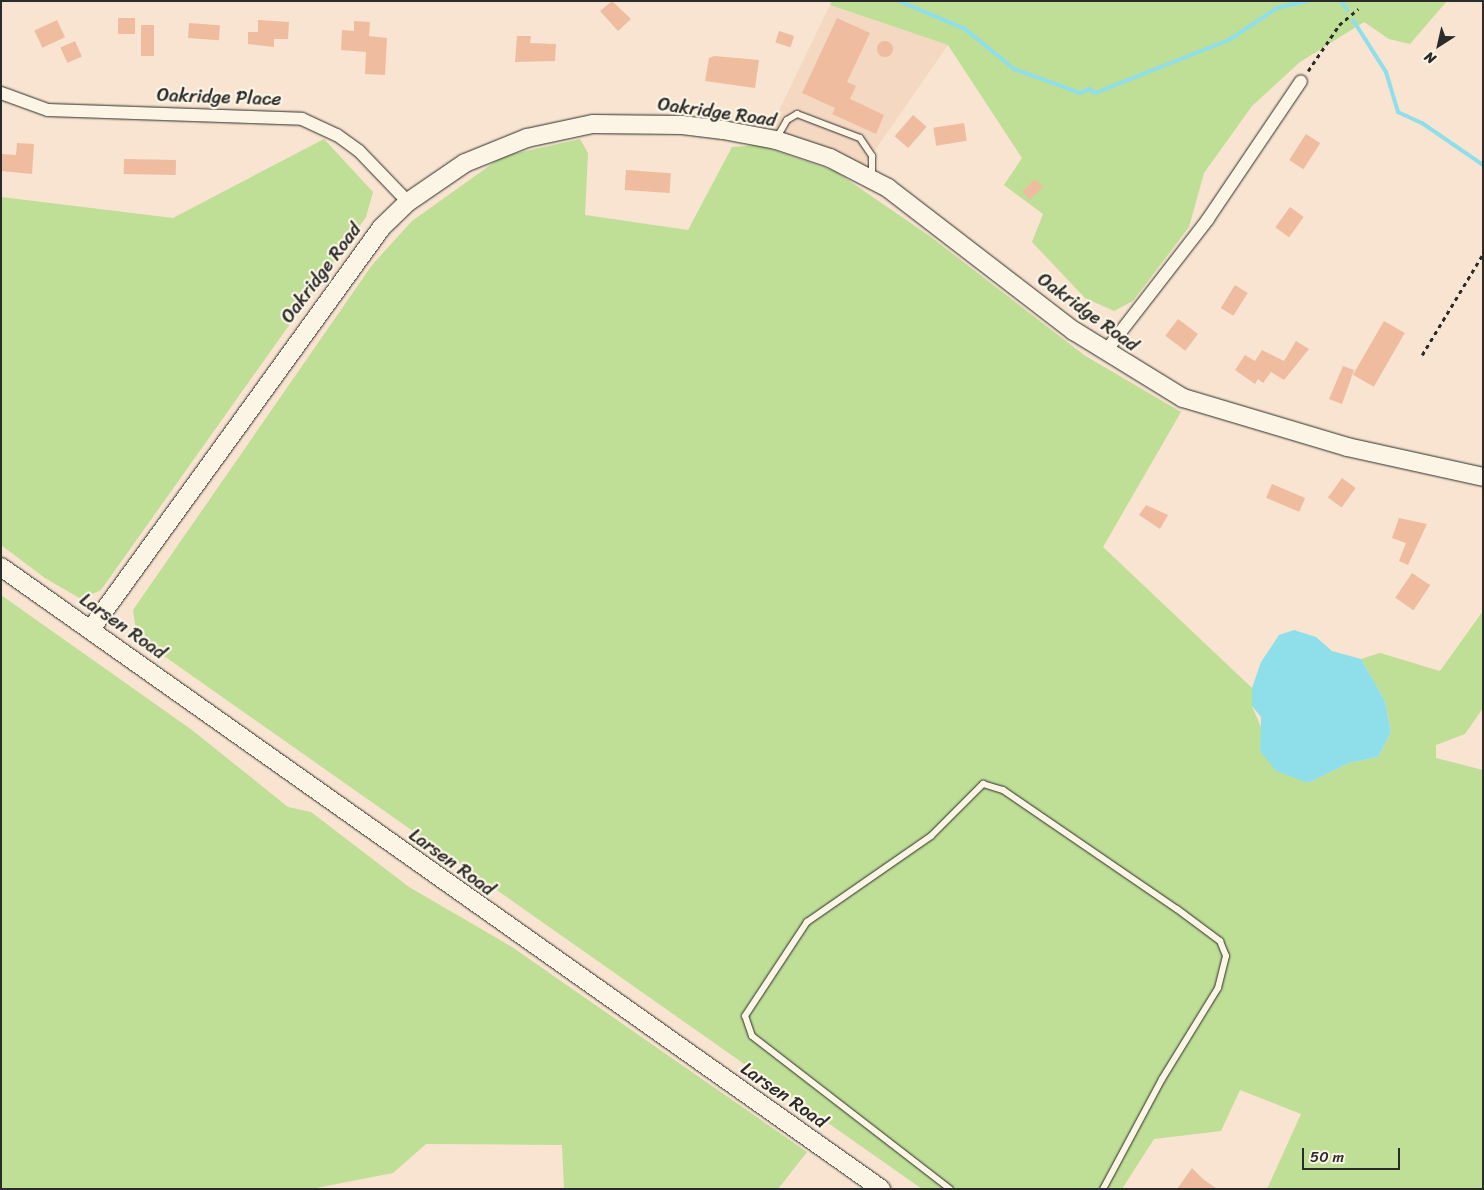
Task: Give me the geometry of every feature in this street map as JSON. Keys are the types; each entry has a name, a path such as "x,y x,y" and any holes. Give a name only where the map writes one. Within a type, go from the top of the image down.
{"street":[{"path":"1105,352 1220,203 1302,81"},
{"name":"Oakridge Place","path":"1,93 48,110 302,119 337,135 359,151 408,202"},
{"name":"Oakridge Road","path":"91,629 360,252 408,202 472,160 560,129 624,123 682,125 776,140 872,178 1105,352 1170,391 1206,406 1347,447 1483,477"},
{"name":"Larsen Road","path":"1,568 91,629 881,1189"}],"lane":[{"path":"776,140 787,120 797,114 860,138 872,156 872,178"},
{"path":"950,1189 752,1036 745,1016 807,922 931,836 983,784 996,786 1037,812 1177,908 1223,946 1225,974 1162,1079 1103,1189"}],"path":[{"path":"1302,81 1339,25 1358,9"},
{"path":"1422,355 1483,254"}],"shaded area":[{"path":"830,5 948,45 864,166 769,131"}],"green space":[{"path":"832,1 1447,1 1410,44 1389,39 1364,22 1300,62 1252,106 1204,173 1189,227 1133,301 1114,311 1085,298 1032,242 1043,214 1004,185 1022,158 948,45 830,5"},
{"path":"324,139 373,192 366,217 101,590 81,599 45,578 1,545 1,197 173,218"},
{"path":"580,139 588,153 585,215 688,230 732,147 758,145 835,171 931,237 1084,355 1181,412 1103,547 1252,688 1252,706 1262,730 1260,751 1308,783 1349,763 1378,757 1391,732 1385,701 1361,659 1380,653 1440,671 1483,611 1483,708 1465,734 1436,745 1436,758 1483,770 1483,1189 1267,1189 1301,1114 1240,1090 1221,1131 1154,1139 1122,1189 922,1189 137,637 133,610 372,265 412,221 503,156"},
{"path":"1,595 192,730 288,807 311,812 409,887 512,947 807,1152 778,1189 564,1189 562,1145 426,1144 393,1173 311,1189 1,1189"}],"water":[{"path":"1294,630 1316,637 1332,651 1361,659 1385,701 1391,732 1378,757 1349,763 1308,783 1276,771 1260,751 1261,717 1252,706 1252,688 1261,662 1279,635"}],"building":[{"path":"612,1 631,19 618,31 600,11"},
{"path":"118,18 135,18 135,34 118,34"},
{"path":"837,18 870,33 847,82 856,86 850,99 884,115 876,134 832,114 835,108 802,93"},
{"path":"57,20 65,37 42,48 34,31"},
{"path":"258,20 289,22 288,39 274,39 274,47 248,44 248,32 258,32"},
{"path":"354,21 370,22 369,36 387,38 385,75 365,74 366,52 341,50 342,30 354,31"},
{"path":"189,23 220,25 219,40 188,38"},
{"path":"141,25 154,25 154,56 141,56"},
{"path":"779,31 794,36 791,47 775,42"},
{"path":"517,36 531,36 530,43 556,44 555,61 515,62"},
{"path":"75,41 82,57 67,63 60,48"},
{"path":"885,41 891,43 893,49 891,55 885,57 879,55 877,49 879,43"},
{"path":"714,56 759,60 755,88 705,81 709,58"},
{"path":"913,115 927,127 908,148 895,136"},
{"path":"964,123 967,141 936,146 933,128"},
{"path":"1306,134 1320,143 1303,169 1289,160"},
{"path":"17,143 34,144 32,174 1,171 1,154 16,155"},
{"path":"124,159 176,160 176,175 124,174"},
{"path":"626,170 671,173 669,193 625,190"},
{"path":"1035,179 1043,187 1030,200 1022,192"},
{"path":"1290,207 1304,217 1289,237 1275,227"},
{"path":"1235,285 1248,293 1233,316 1221,308"},
{"path":"1178,319 1198,334 1185,351 1165,336"},
{"path":"1384,321 1405,333 1374,387 1353,375"},
{"path":"1296,341 1309,349 1284,380 1271,372 1263,383 1258,379 1255,384 1235,370 1245,355 1255,361 1262,350 1284,361"},
{"path":"1343,366 1354,370 1342,404 1329,399"},
{"path":"1342,478 1356,488 1342,507 1328,497"},
{"path":"1272,484 1305,498 1299,512 1266,498"},
{"path":"1146,505 1168,515 1160,529 1139,515"},
{"path":"1399,518 1427,524 1408,565 1399,561 1406,543 1392,538"},
{"path":"1412,573 1430,585 1413,610 1395,598"},
{"path":"1192,1168 1203,1179 1217,1189 1177,1189"}],"waterway":[{"path":"899,1 965,29 1014,69 1080,93 1089,89 1095,93 1229,40 1277,8 1307,1"},
{"path":"1341,1 1347,10"},
{"path":"1353,20 1386,72 1398,112 1422,123 1483,165"}]}
